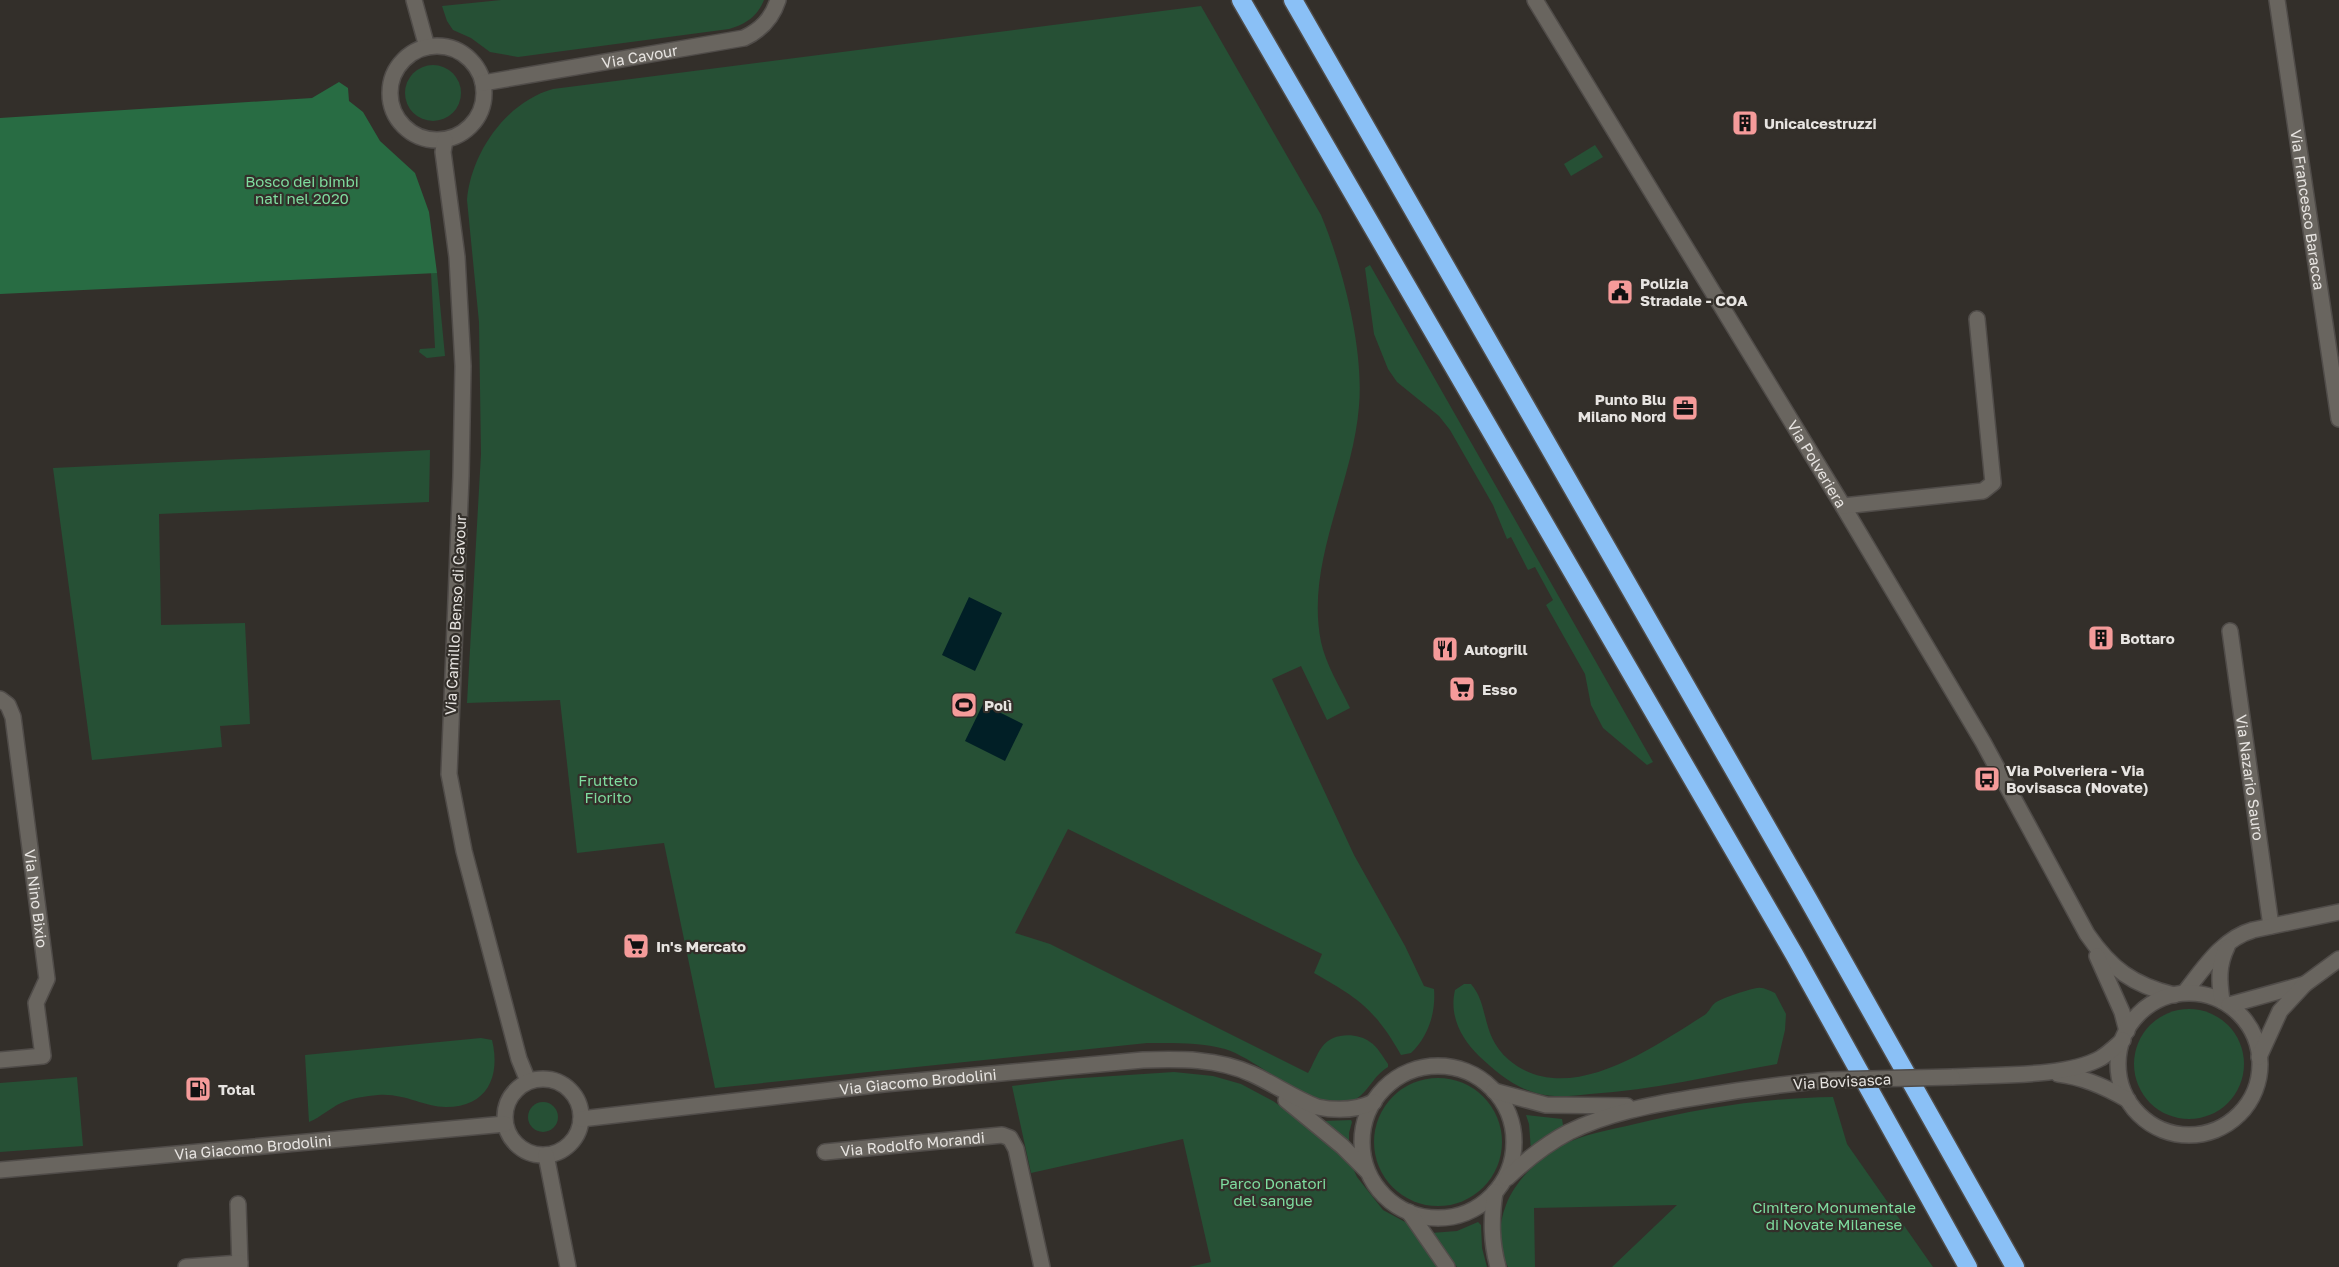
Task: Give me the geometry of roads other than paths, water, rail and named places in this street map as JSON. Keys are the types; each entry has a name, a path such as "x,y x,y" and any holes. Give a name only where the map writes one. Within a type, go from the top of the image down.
{"highway":[{"path":"1241,0 1788,944 1968,1267"},
{"path":"1293,0 1808,899 2015,1267"}],"street":[{"path":"414,0 427,47"},
{"name":"Via Cavour","path":"483,83 744,38 767,22 778,0"},
{"name":"Via Polveriera","path":"1535,0 1843,506 1983,742 2087,934 2118,1003 2125,1036"},
{"name":"Via Francesco Baracca","path":"2277,0 2339,419"},
{"path":"438,46 458,51 474,64 483,83 483,105 479,115 465,131 445,140 434,141 413,135 398,120 390,100 390,89 396,69 409,55 427,47 438,46"},
{"name":"Via Camillo Benso di Cavour","path":"445,140 443,152 457,257 464,366 449,774 464,852 519,1059 528,1081"},
{"path":"1843,506 1983,491 1993,483 1977,319"},
{"name":"Via Nazario Sauro","path":"2230,631 2271,926"},
{"name":"Via Nino Bixio","path":"0,699 8,705 13,717 47,979 36,1003 43,1056 0,1060"},
{"path":"2180,994 2211,958 2247,932 2339,912"},
{"name":"Via Polveriera","path":"2087,934 2100,953 2124,975 2156,991 2180,994"},
{"path":"2225,1003 2219,982 2220,961 2228,944"},
{"path":"2259,1057 2280,1011 2305,984 2339,959"},
{"path":"2225,1003 2305,984"},
{"path":"2180,994 2206,994 2225,1003 2237,1011 2248,1024 2257,1043 2259,1057 2257,1084 2249,1102 2236,1117 2219,1128 2200,1134 2180,1135 2161,1130 2144,1119 2128,1100 2121,1087 2118,1067 2130,1024 2145,1007 2164,997 2180,994"},
{"name":"Via Bovisasca","path":"1499,1187 1532,1155 1569,1132 1601,1119 1644,1106 1762,1086 1829,1080 2042,1072 2088,1063 2101,1058 2125,1036"},
{"name":"Via Giacomo Brodolini","path":"581,1119 884,1084 1143,1060 1184,1059 1228,1066 1252,1074 1317,1107 1349,1110 1374,1102"},
{"path":"1498,1267 1492,1237 1499,1187 1512,1158 1513,1132 1503,1104 1494,1091 1470,1073 1455,1068 1427,1067 1404,1074 1392,1082 1374,1102 1366,1119 1363,1137 1364,1155 1369,1173 1383,1194 1396,1205 1408,1212 1427,1217 1455,1216 1481,1205 1499,1187"},
{"name":"Via Bovisasca","path":"2042,1072 2083,1079 2107,1088 2128,1100"},
{"name":"Via Giacomo Brodolini","path":"1252,1074 1342,1146 1369,1173"},
{"path":"539,1078 550,1079 569,1089 580,1108 581,1119 574,1139 566,1147 546,1155 537,1155 520,1148 508,1133 505,1124 507,1103 512,1094 528,1081 539,1078"},
{"name":"Via Bovisasca","path":"1494,1091 1546,1105 1644,1106"},
{"name":"Via Giacomo Brodolini","path":"0,1170 505,1124"},
{"name":"Via Rodolfo Morandi","path":"825,1152 1002,1135 1010,1138 1016,1149 1042,1267"},
{"path":"546,1155 568,1267"},
{"path":"186,1267 240,1265 238,1204"},
{"path":"1408,1212 1447,1267"}],"water":[{"path":"969,597 1002,613 975,671 942,655"},
{"path":"983,704 1023,724 1005,761 965,741"}],"place":[{"name":"Unicalcestruzzi","path":"1745,123"},
{"name":"Polizia Stradale - COA","path":"1620,292"},
{"name":"Punto Blu Milano Nord","path":"1685,408"},
{"name":"Bottaro","path":"2101,638"},
{"name":"Autogrill","path":"1445,649"},
{"name":"Esso","path":"1462,689"},
{"name":"Polì","path":"964,705"},
{"name":"Via Polveriera - Via Bovisasca (Novate)","path":"1987,779"},
{"name":"In's Mercato","path":"636,946"},
{"name":"Total","path":"198,1089"}],"park label":[{"name":"Bosco dei bimbi nati nel 2020","path":"302,190"},
{"name":"Frutteto Fiorito","path":"608,788"},
{"name":"Parco Donatori del sangue","path":"1273,1192"},
{"name":"Cimitero Monumentale di Novate Milanese","path":"1834,1216"}]}
